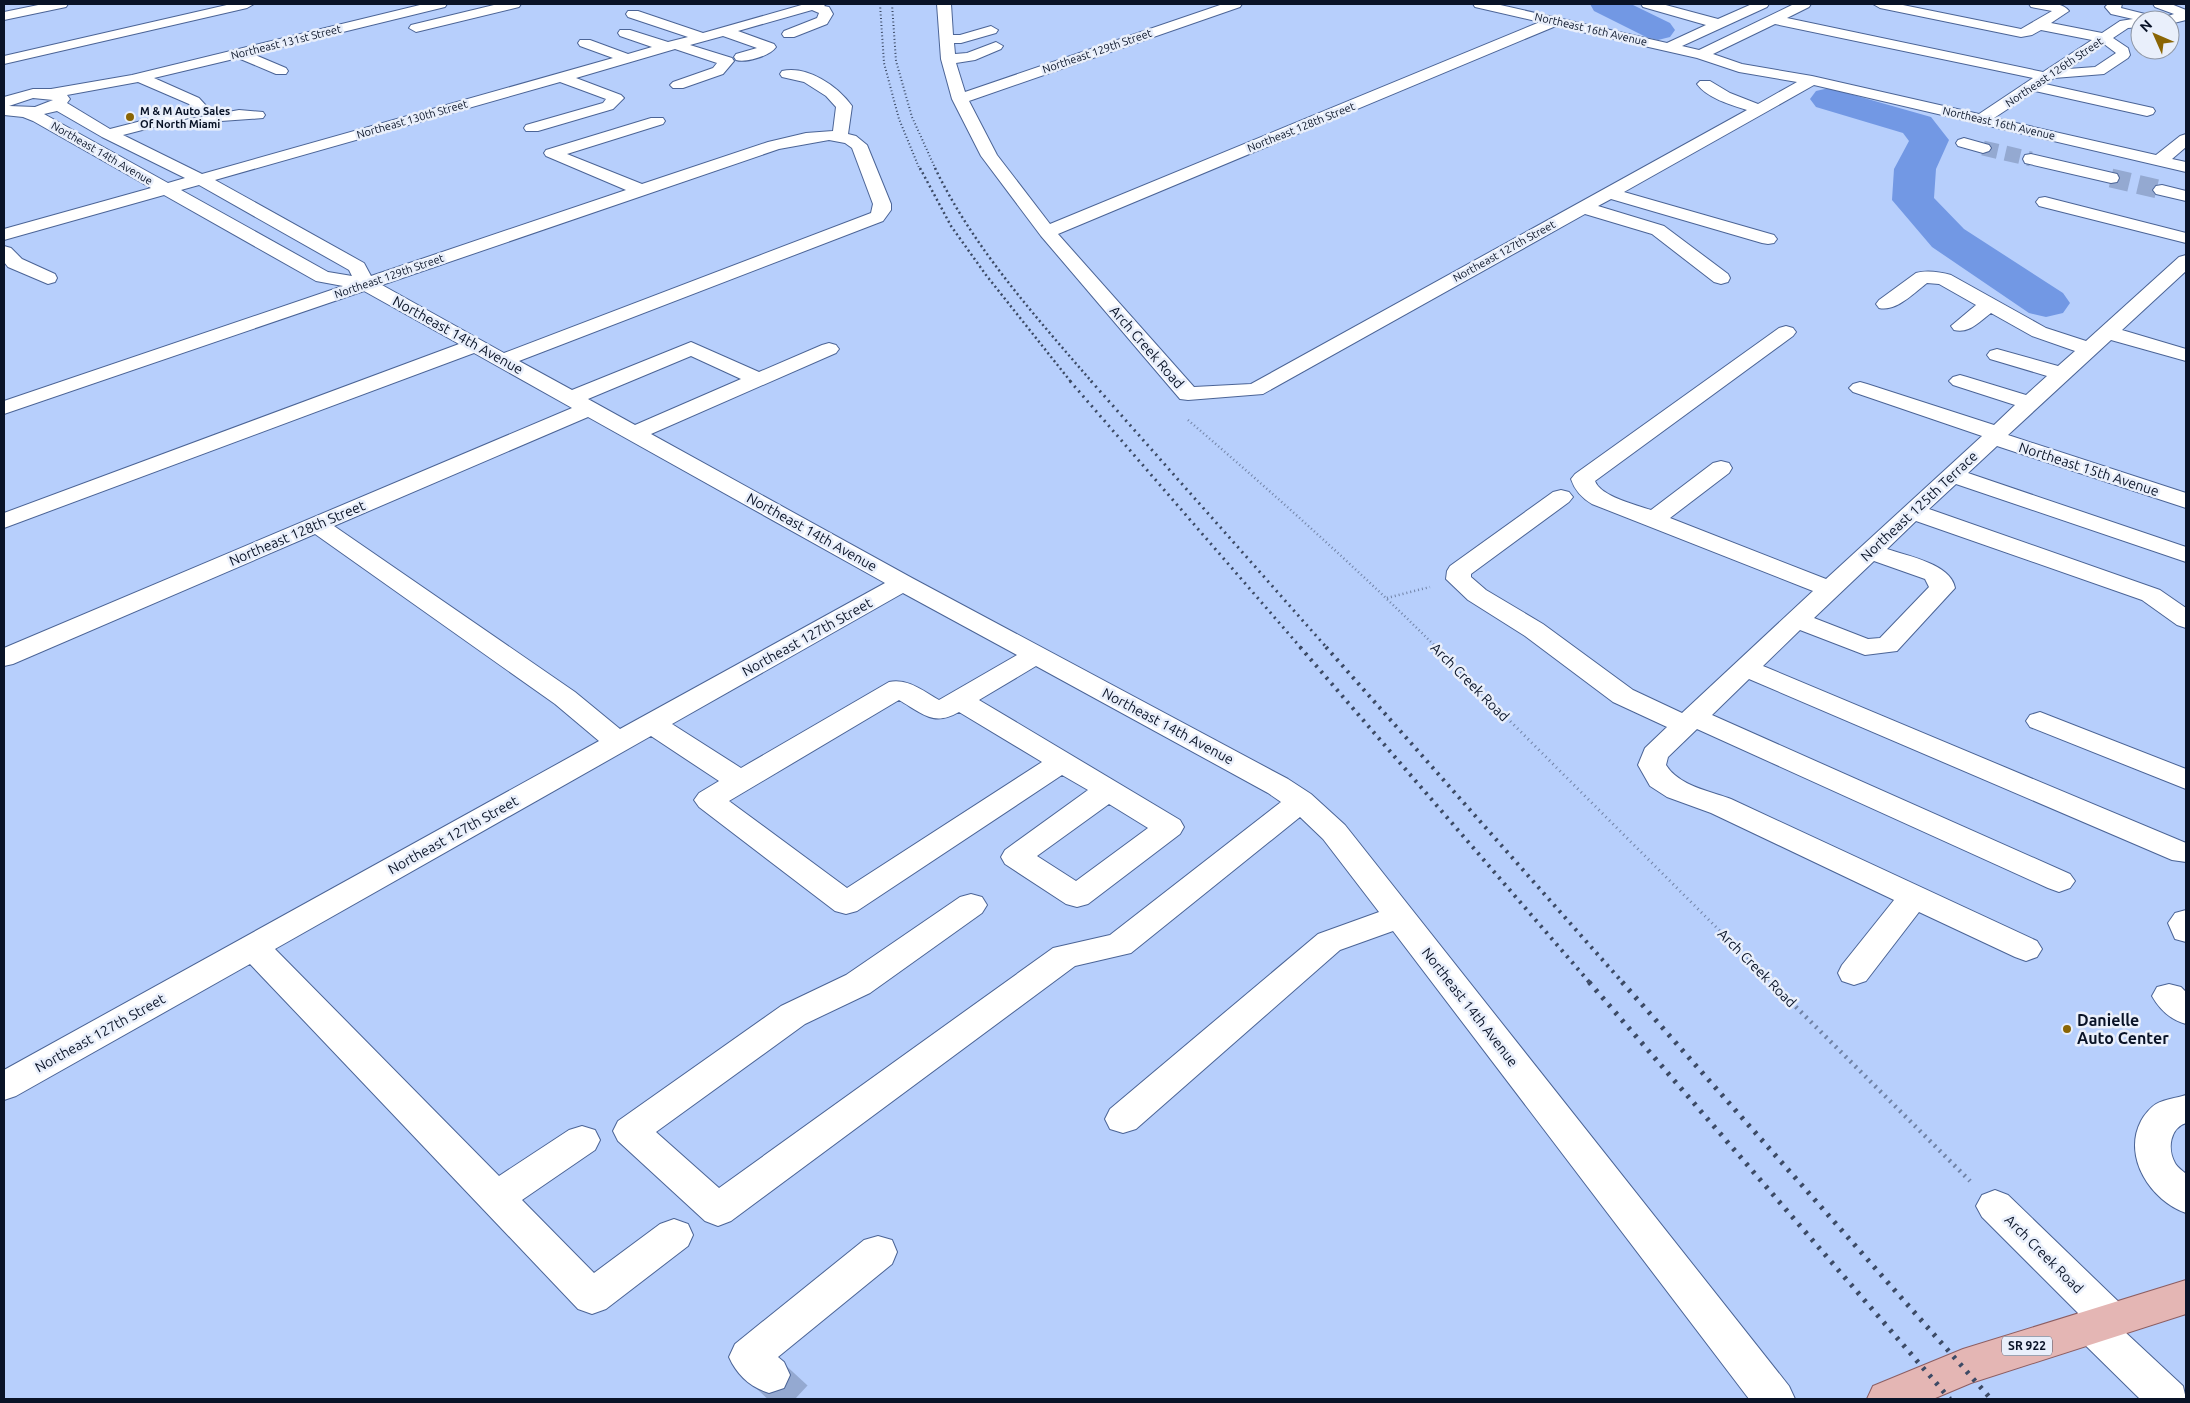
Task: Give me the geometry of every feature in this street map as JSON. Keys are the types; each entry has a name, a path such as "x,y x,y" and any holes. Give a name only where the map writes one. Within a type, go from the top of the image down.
{"main road":[{"name":"SR 922","path":"1888,1399 1963,1367 2186,1297"}],"street":[{"path":"4,16 61,4"},
{"path":"4,60 247,4"},
{"name":"Northeast 131st Street","path":"57,100 135,78 440,4"},
{"path":"400,32 514,4"},
{"name":"Arch Creek Road","path":"944,4 948,59 960,99 988,156 1047,232 1188,394"},
{"name":"Northeast 129th Street","path":"960,99 1228,4"},
{"name":"Northeast 16th Avenue","path":"1481,4 1701,55 1739,68 1812,80 2186,167"},
{"path":"1648,4 1719,24"},
{"path":"1679,12 1700,4"},
{"path":"1668,47 1762,4"},
{"path":"1701,55 1804,4"},
{"path":"1880,4 2015,32 2027,32 2062,11 2036,4"},
{"path":"2113,4 2112,8 2130,21"},
{"path":"789,34 822,21 826,14 824,10 808,5"},
{"name":"Northeast 130th Street","path":"122,210 165,189 671,46 808,5"},
{"path":"633,14 702,37"},
{"path":"1774,19 2049,75 2093,72 2105,69 2123,55 2123,51 2104,38 2039,25"},
{"name":"Northeast 128th Street","path":"1047,232 1555,21"},
{"name":"Northeast 126th Street","path":"1982,119 2130,21"},
{"path":"354,25 377,34"},
{"path":"946,39 961,39 991,30"},
{"path":"723,31 769,46 766,49 741,56"},
{"path":"625,33 727,61 718,71 678,84"},
{"path":"585,43 627,58"},
{"path":"948,59 970,57 996,46"},
{"path":"1052,51 1077,59"},
{"path":"239,53 281,71"},
{"path":"1018,64 1042,71"},
{"path":"503,360 877,217 882,210 882,204 859,145 853,140 840,136 844,106 831,93 808,78 787,74"},
{"path":"532,128 608,106 616,98 561,77"},
{"path":"114,138 202,110 194,101 135,78"},
{"name":"Northeast 127th Street","path":"1188,394 1256,390 1812,80"},
{"path":"1705,84 1732,100 1760,109"},
{"path":"2033,86 2147,111"},
{"path":"9,104 34,95 57,100"},
{"path":"9,104 57,100"},
{"name":"Northeast 14th Avenue","path":"57,100 65,110 114,138 200,179 357,267 365,284"},
{"name":"Northeast 14th Avenue","path":"9,104 323,277 365,284 903,584 1278,786 1301,801 1334,832 1774,1399"},
{"path":"114,138 224,115 241,113 257,115"},
{"path":"641,190 552,153 657,121"},
{"name":"Northeast 129th Street","path":"4,408 774,145 816,136 840,136"},
{"path":"2160,160 2185,141"},
{"path":"1964,143 1983,148"},
{"path":"2031,159 2111,178"},
{"path":"2162,190 2186,196"},
{"path":"91,193 101,192 122,210"},
{"path":"1608,193 1768,239"},
{"path":"2045,202 2186,238"},
{"path":"4,235 73,207 103,207 122,210"},
{"path":"1582,207 1658,230 1721,278"},
{"path":"4,252 15,263 48,278"},
{"name":"Northeast 125th Terrace","path":"1914,897 1721,806 1677,790 1660,779 1652,765 1655,754 1994,435 2186,261"},
{"path":"1886,304 1923,277 1944,279 2039,332 2090,349"},
{"path":"1961,326 1990,304"},
{"path":"1786,332 1583,479 1584,486 1590,493 1600,499 1830,589"},
{"path":"2107,332 2186,355"},
{"path":"4,521 476,345"},
{"name":"Northeast 128th Street","path":"4,658 317,525 581,403 691,348 759,380"},
{"path":"635,433 829,349"},
{"path":"1997,355 2061,374"},
{"path":"1960,381 2030,403"},
{"name":"Northeast 15th Avenue","path":"1860,388 2186,501"},
{"path":"1654,520 1721,468"},
{"path":"1951,475 2186,555"},
{"path":"1561,497 1460,571 1460,579 1477,595 1534,630 1623,696 1690,721 2059,881"},
{"path":"1913,512 2151,595 2186,620"},
{"path":"317,525 565,698 618,742"},
{"path":"1798,620 1865,647 1888,645 1942,588 1940,581 1934,574 1871,551"},
{"name":"Northeast 127th Street","path":"4,1086 903,584"},
{"path":"1036,655 939,712 899,688 709,800 846,903 1062,762"},
{"path":"1745,668 2183,854"},
{"path":"959,700 1108,790"},
{"path":"2040,721 2186,780"},
{"path":"652,724 740,781"},
{"path":"971,905 858,984 792,1015 631,1131 718,1210 1064,956 1120,945 1301,801"},
{"path":"1854,973 1914,897 2026,949"},
{"path":"1123,1119 1329,942 1400,917"},
{"path":"2186,921 2184,924 2186,931"},
{"path":"253,947 592,1297 674,1235"},
{"path":"2186,1109 2168,1114 2156,1127 2152,1146 2158,1170 2186,1198"},
{"path":"496,1198 582,1140"},
{"name":"Arch Creek Road","path":"1995,1206 2102,1323 2168,1399"},
{"path":"769,1375 749,1356 878,1252"}],"path":[{"name":"Arch Creek Road","path":"1188,394 1168,402 1266,487 1387,598 1995,1206"},
{"path":"1387,598 1460,579"}],"waterway":[{"path":"1606,4 1658,30"},
{"path":"1829,99 1917,125 1929,140 1915,169 1913,200 1948,238 2046,303"}],"tunnel":[{"path":"1983,148 2031,159"},
{"path":"2111,178 2162,190"},
{"path":"769,1375 795,1399"}],"railway":[{"path":"880,4 884,63 899,119 920,170"},
{"path":"892,4 896,61 912,117 936,169"},
{"path":"920,168 951,226 986,275 1071,382"},
{"path":"936,169 950,197 986,253 1027,306 1092,382"},
{"path":"1070,381 1301,648"},
{"path":"1091,381 1327,648"},
{"path":"1300,647 1590,983"},
{"path":"1326,647 1623,983"},
{"path":"1589,982 1950,1399"},
{"path":"1622,982 1991,1399"}],"place":[{"name":"M & M Auto Sales Of North Miami","path":"130,117"},
{"name":"Danielle Auto Center","path":"2067,1029"}]}
